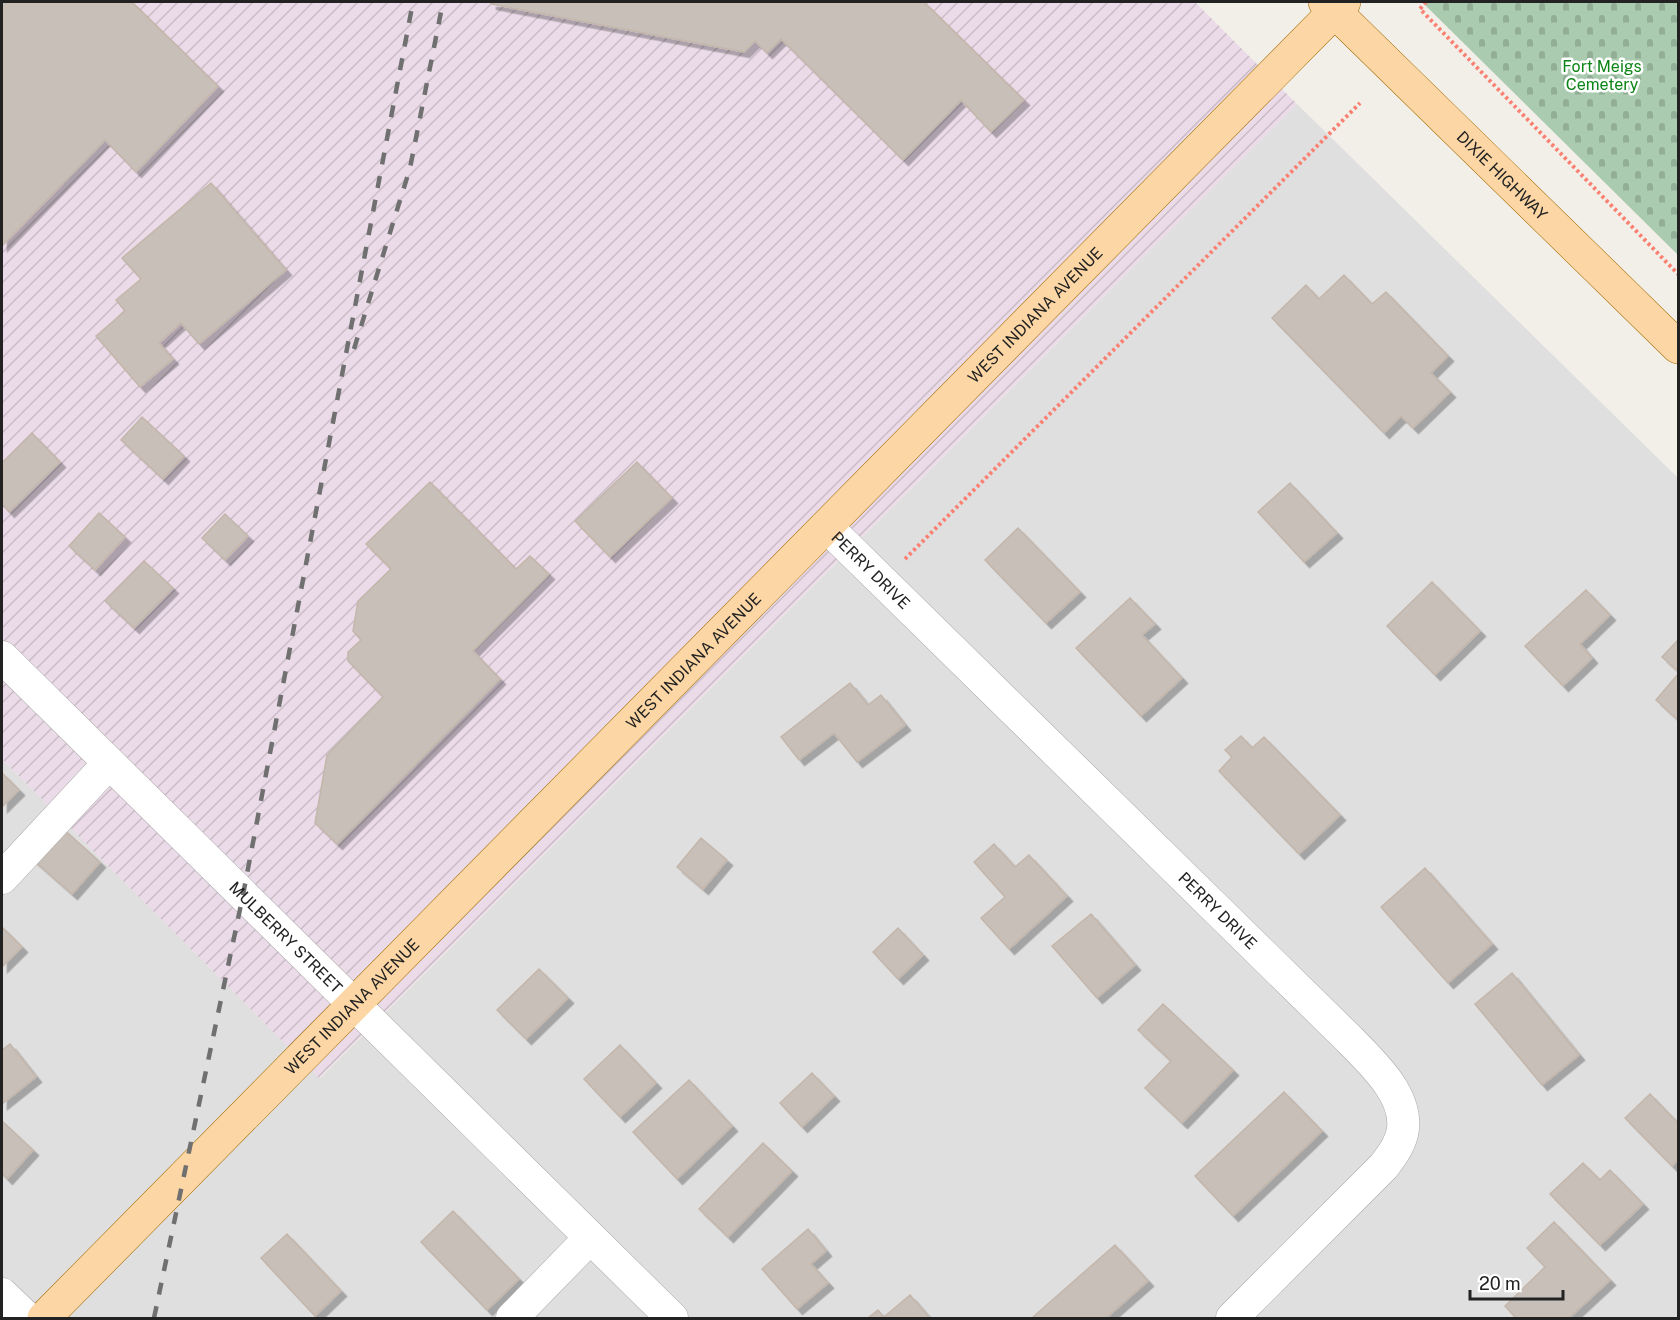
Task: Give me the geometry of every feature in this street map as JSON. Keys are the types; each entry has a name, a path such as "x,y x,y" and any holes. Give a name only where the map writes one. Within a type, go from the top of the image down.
{"main road":[{"name":"DIXIE HIGHWAY","path":"1334,5 1678,348"},
{"name":"WEST INDIANA AVENUE","path":"44,1318 356,1005 1334,5"}],"street":[{"name":"PERRY DRIVE","path":"826,526 1350,1040 1390,1086 1402,1114 1403,1129 1398,1146 1384,1166 1232,1318"},
{"name":"MULBERRY STREET","path":"2,657 672,1318"},
{"path":"2,878 110,764"},
{"path":"512,1318 590,1238"},
{"path":"2,1294 27,1318"}],"path":[{"path":"1426,2 1420,9 1678,274"},
{"path":"903,561 1360,103"}],"shaded area":[{"path":"2,2 1195,2 1297,104 319,1078 2,759"},
{"path":"1297,104 1678,478 1678,1318 2,1318 2,759 320,1078"}],"green space":[{"name":"Fort Meigs Cemetery","path":"1422,2 1678,2 1678,255"}],"building":[{"path":"2,2 132,2 218,86 136,172 105,140 2,246"},
{"path":"491,2 924,2 1024,100 991,132 961,100 903,160 781,39 767,53 755,41 744,52 491,4"},
{"path":"211,183 286,270 199,344 181,323 159,343 173,359 140,387 96,336 125,311 116,300 141,279 122,258"},
{"path":"1344,275 1372,304 1386,292 1448,356 1431,373 1450,392 1413,428 1401,416 1384,433 1272,318 1306,285 1319,299"},
{"path":"142,417 184,456 163,479 121,440"},
{"path":"32,433 60,462 9,512 2,504 2,463"},
{"path":"637,462 672,498 610,557 575,521"},
{"path":"430,482 516,569 530,556 549,574 473,651 500,679 337,844 315,823 327,755 383,697 348,661 348,652 361,640 353,631 358,601 391,569 366,544"},
{"path":"1290,483 1337,533 1304,562 1258,512"},
{"path":"99,513 125,537 95,570 69,546"},
{"path":"225,514 248,536 225,560 202,538"},
{"path":"1018,528 1080,592 1046,623 985,560"},
{"path":"144,561 173,588 134,628 105,601"},
{"path":"1432,582 1480,631 1435,675 1387,626"},
{"path":"1586,590 1610,615 1580,644 1592,658 1563,686 1525,646"},
{"path":"1130,598 1155,624 1142,635 1182,678 1141,716 1076,648"},
{"path":"1678,640 1678,671 1662,657"},
{"path":"1678,674 1678,720 1656,700"},
{"path":"850,683 868,705 881,695 905,725 857,762 834,733 799,760 781,737"},
{"path":"1241,736 1252,748 1264,737 1340,815 1299,854 1219,771 1232,757 1225,750"},
{"path":"2,773 19,790 2,807"},
{"path":"60,826 100,862 72,894 31,858"},
{"path":"701,838 727,860 703,889 677,867"},
{"path":"994,844 1015,867 1029,855 1067,896 1009,949 981,918 1005,897 974,862"},
{"path":"1425,868 1492,944 1448,983 1381,907"},
{"path":"1091,914 1135,965 1097,998 1052,946"},
{"path":"2,927 22,947 2,967"},
{"path":"898,928 923,955 898,979 873,952"},
{"path":"539,969 568,998 526,1039 497,1010"},
{"path":"1512,973 1579,1055 1542,1085 1475,1004"},
{"path":"1163,1004 1233,1070 1182,1123 1145,1088 1171,1061 1138,1030"},
{"path":"10,1044 36,1077 2,1104 2,1050"},
{"path":"620,1045 656,1083 620,1117 584,1079"},
{"path":"812,1073 834,1096 802,1127 780,1103"},
{"path":"689,1080 732,1126 677,1179 633,1132"},
{"path":"1284,1092 1322,1131 1233,1216 1195,1176"},
{"path":"1650,1094 1678,1123 1678,1160 1672,1166 1625,1118"},
{"path":"2,1121 33,1150 7,1179 2,1174"},
{"path":"763,1143 792,1171 728,1237 699,1209"},
{"path":"1583,1163 1600,1180 1610,1170 1643,1204 1600,1245 1550,1194"},
{"path":"453,1211 519,1279 487,1310 421,1242"},
{"path":"1554,1222 1610,1280 1569,1318 1516,1318 1505,1306 1545,1267 1527,1248"},
{"path":"808,1229 826,1251 811,1264 828,1283 797,1309 762,1269"},
{"path":"287,1234 341,1291 315,1316 261,1258"},
{"path":"1115,1245 1148,1281 1106,1318 1033,1317"},
{"path":"910,1295 930,1318 868,1318 878,1310 884,1317"}],"railway":[{"path":"154,1318 243,895 413,2"},
{"path":"354,349 410,168 443,2"}]}
